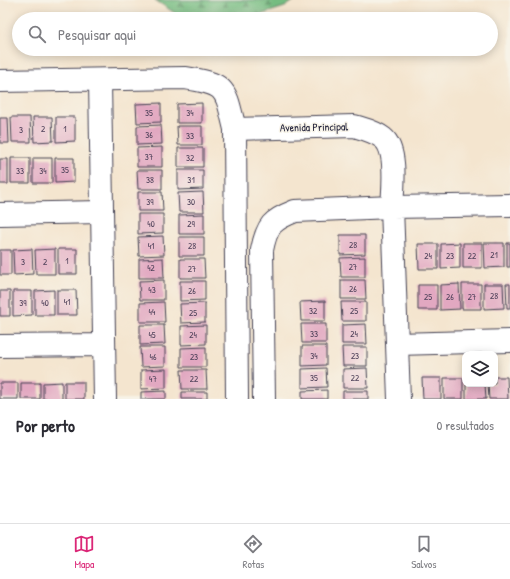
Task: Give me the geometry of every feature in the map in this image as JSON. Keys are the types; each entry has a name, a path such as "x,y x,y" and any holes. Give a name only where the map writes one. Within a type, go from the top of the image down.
{"street":[{"path":"0,81 185,78 208,81 218,86 224,92 228,101 235,129 238,399"},
{"path":"100,80 105,399"},
{"name":"Avenida Principal","path":"235,129 354,126 370,130 384,138 391,150 393,168 392,207 399,399"},
{"path":"264,399 262,250 264,239 271,224 280,217 295,210 510,205"},
{"path":"0,214 102,212"},
{"path":"397,344 510,341"},
{"path":"0,346 104,345"}],"green space":[{"path":"155,0 295,0 285,7 269,12 173,12"}],"building":[{"path":"161,103 161,122 137,123 136,104"},
{"path":"202,103 202,123 177,123 177,104"},
{"path":"11,117 30,117 31,142 12,142"},
{"path":"33,117 52,117 53,141 34,142"},
{"path":"56,117 75,117 75,141 56,142"},
{"path":"0,118 8,118 9,143 0,143"},
{"path":"161,125 162,144 137,145 137,126"},
{"path":"177,126 202,126 202,145 178,145"},
{"path":"162,147 162,167 137,167 137,148"},
{"path":"178,148 203,148 203,167 178,167"},
{"path":"11,158 30,158 30,183 11,183"},
{"path":"33,158 52,158 52,183 33,183"},
{"path":"55,158 74,158 74,182 55,183"},
{"path":"0,159 8,159 8,184 0,184"},
{"path":"137,170 162,170 162,189 138,189"},
{"path":"178,170 203,170 203,189 178,190"},
{"path":"138,192 162,192 163,211 138,211"},
{"path":"203,192 204,212 179,212 178,193"},
{"path":"138,214 163,214 163,233 138,234"},
{"path":"204,214 204,234 179,234 179,215"},
{"path":"340,235 365,235 365,254 340,255"},
{"path":"163,236 164,255 139,256 138,237"},
{"path":"179,237 204,237 204,256 179,256"},
{"path":"460,243 460,268 441,269 441,244"},
{"path":"463,243 482,243 482,268 463,268"},
{"path":"484,243 504,243 504,267 485,268"},
{"path":"507,243 510,243 510,267 507,267"},
{"path":"418,244 438,244 438,269 419,269"},
{"path":"32,249 33,274 14,275 13,250"},
{"path":"55,249 55,274 36,274 35,250"},
{"path":"58,249 77,249 77,274 58,274"},
{"path":"0,250 11,250 11,275 0,275"},
{"path":"365,257 365,277 341,277 340,258"},
{"path":"163,258 164,278 139,278 139,259"},
{"path":"180,259 204,259 205,278 180,278"},
{"path":"164,280 164,300 140,300 139,281"},
{"path":"341,280 365,280 366,299 341,299"},
{"path":"180,281 205,281 205,300 180,301"},
{"path":"459,284 460,309 440,310 440,285"},
{"path":"462,284 481,284 481,309 462,309"},
{"path":"484,284 503,284 504,308 484,309"},
{"path":"506,284 510,284 510,308 507,308"},
{"path":"418,285 437,285 437,310 418,310"},
{"path":"54,290 54,315 35,315 35,291"},
{"path":"57,290 76,290 77,315 57,315"},
{"path":"0,291 10,291 10,316 0,316"},
{"path":"13,291 32,291 32,315 13,316"},
{"path":"325,301 325,321 301,321 300,302"},
{"path":"164,302 165,322 140,322 140,303"},
{"path":"341,302 366,302 366,321 342,321"},
{"path":"205,303 205,322 181,323 180,304"},
{"path":"301,324 326,324 326,343 302,343"},
{"path":"366,324 367,344 342,344 342,325"},
{"path":"140,325 164,325 165,344 140,345"},
{"path":"206,325 206,344 181,345 181,326"},
{"path":"302,346 326,346 326,365 302,366"},
{"path":"140,347 165,347 165,366 141,367"},
{"path":"206,347 206,367 181,367 181,348"},
{"path":"342,347 367,347 367,366 343,366"},
{"path":"326,368 327,387 302,388 302,369"},
{"path":"367,368 368,388 343,388 343,369"},
{"path":"166,369 166,388 141,389 141,370"},
{"path":"181,370 206,370 207,389 182,389"},
{"path":"498,377 507,377 508,399 489,399 488,387 498,387"},
{"path":"422,378 441,378 441,399 423,399"},
{"path":"444,378 462,378 463,399 444,399"},
{"path":"62,382 62,399 43,399 43,383"},
{"path":"65,382 84,382 84,399 65,399"},
{"path":"0,383 18,383 18,399 0,399"},
{"path":"21,383 40,383 40,399 21,399"},
{"path":"466,387 485,387 486,399 466,399"},
{"path":"327,390 327,399 302,399 302,391"},
{"path":"166,391 166,399 141,399 141,392"},
{"path":"343,391 368,391 368,399 343,399"},
{"path":"182,392 207,392 207,399 182,399"}]}
